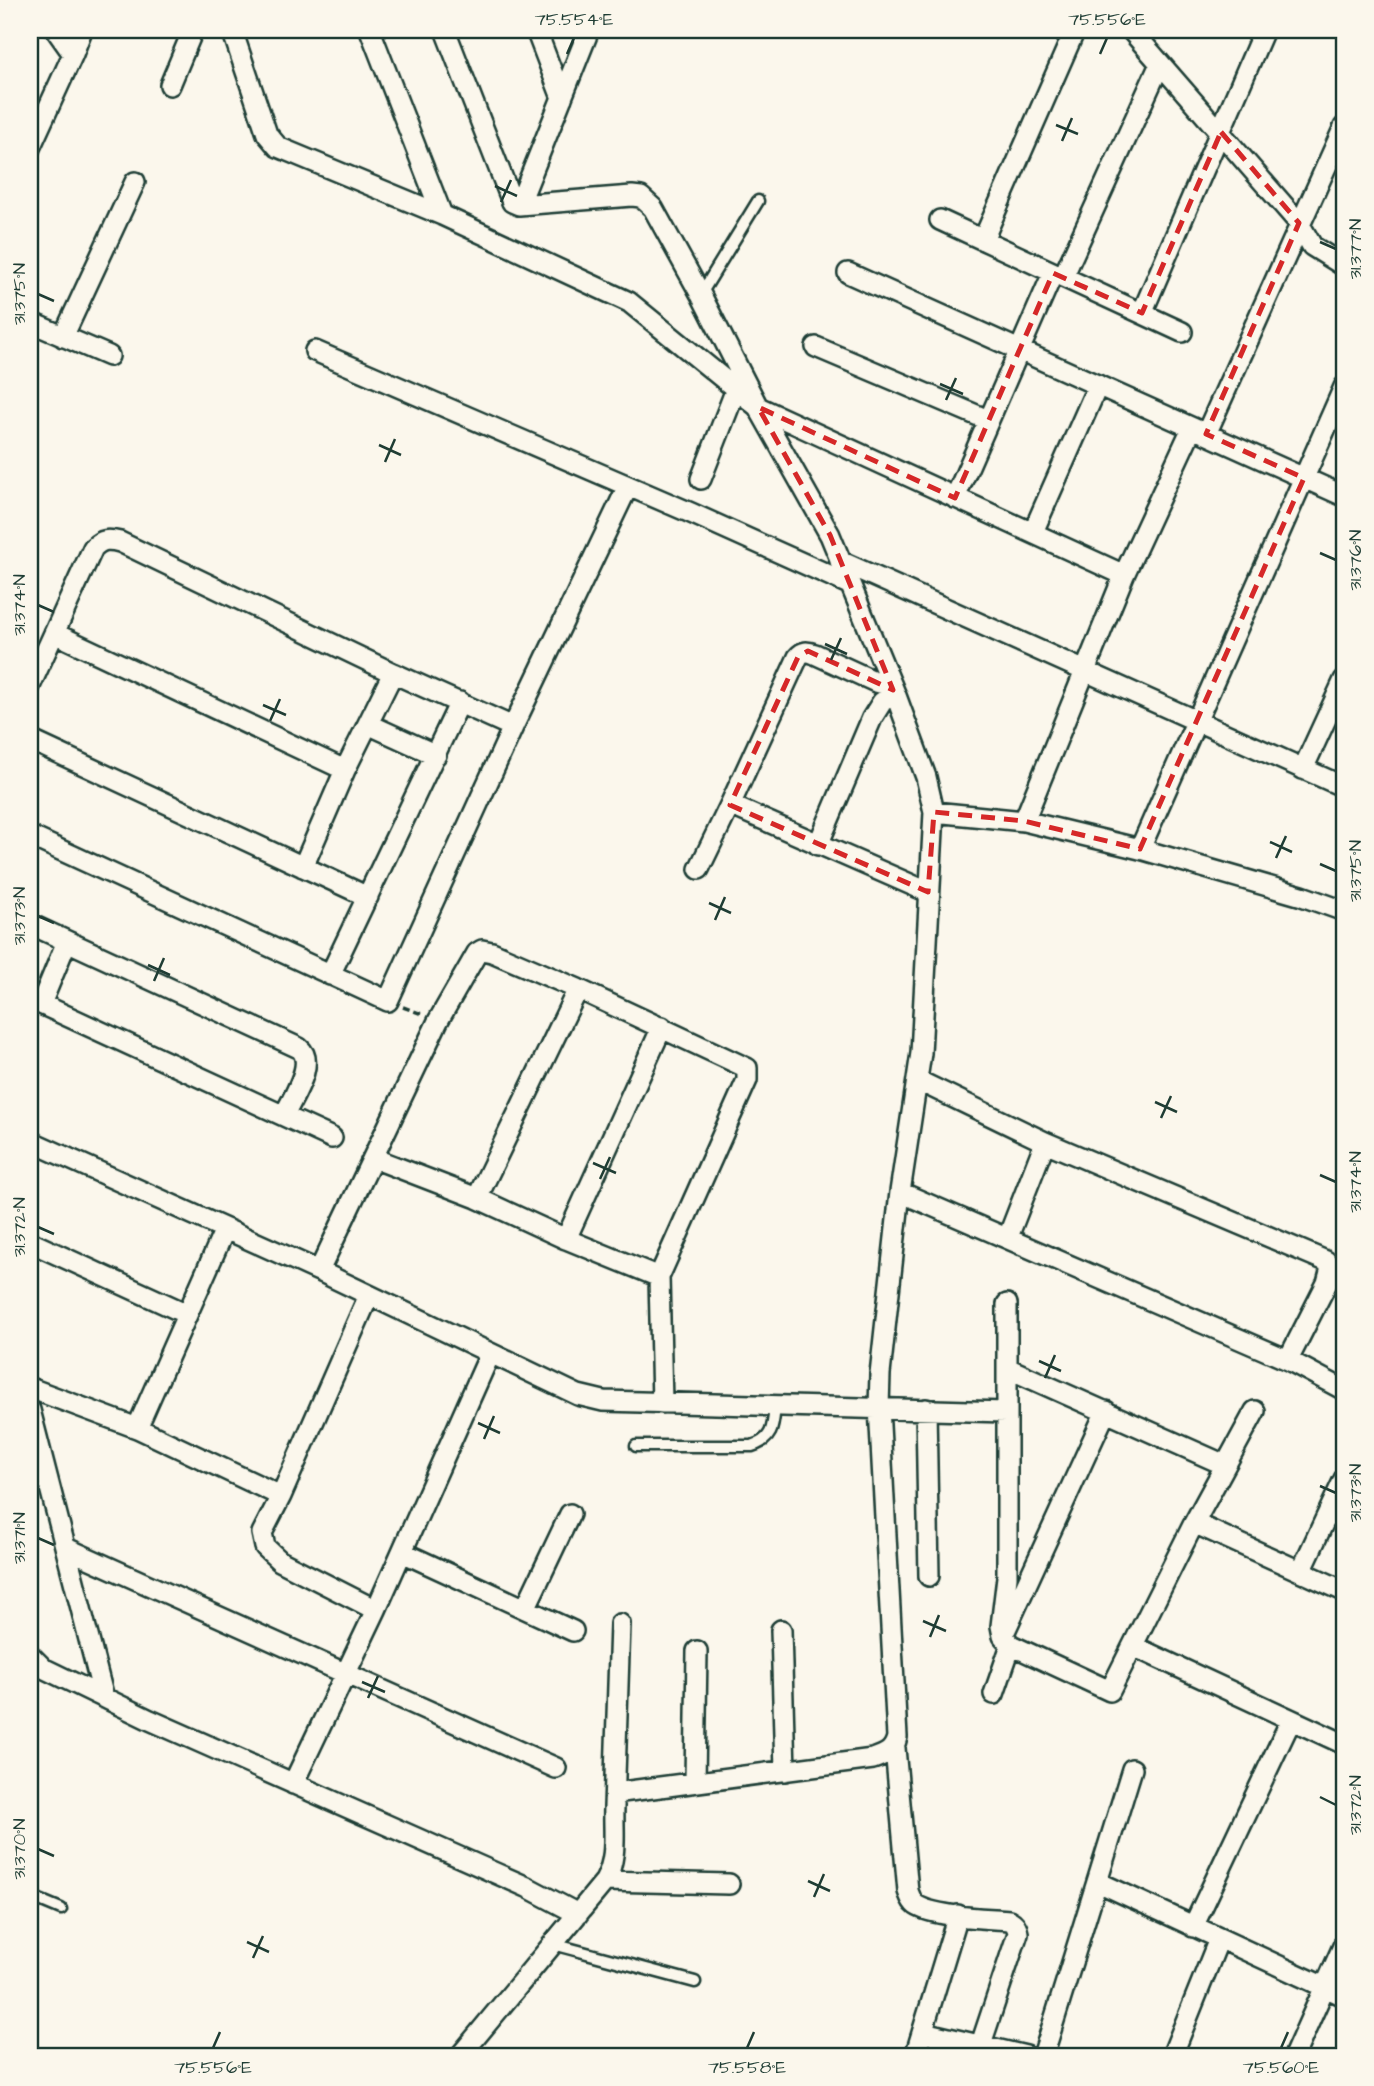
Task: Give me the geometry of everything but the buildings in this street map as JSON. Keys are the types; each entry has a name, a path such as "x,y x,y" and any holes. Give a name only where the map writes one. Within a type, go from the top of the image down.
{"street":[{"path":"56,30 73,54"},
{"path":"30,148 82,30"},
{"path":"170,85 193,30"},
{"path":"232,30 271,141 278,147 442,215 629,302 758,407 1124,575"},
{"path":"370,30 442,215"},
{"path":"444,30 512,202 519,205 641,197 653,208 758,407 830,535 926,777 934,812 922,1053 900,1192 880,1374 879,1407 897,1737 895,1748 908,1891 912,1900 923,1908 958,1916 1009,1920 1013,1922 1018,1933 979,2051"},
{"path":"536,30 562,98"},
{"path":"519,205 589,30"},
{"path":"983,240 1075,30"},
{"path":"1142,313 1264,30"},
{"path":"1138,33 1160,64 1299,223 1312,246 1344,266"},
{"path":"956,498 1019,348 1058,275 1160,64"},
{"path":"1024,821 1124,575 1199,431 1344,127"},
{"path":"63,337 135,182"},
{"path":"940,220 1182,332"},
{"path":"848,273 1344,496"},
{"path":"30,322 109,356"},
{"path":"816,347 988,420"},
{"path":"315,351 849,584"},
{"path":"1032,532 1098,385"},
{"path":"701,479 736,389"},
{"path":"1140,849 1343,394"},
{"path":"30,836 388,1001 513,727 628,486"},
{"path":"30,686 35,663 54,633 93,548 108,539 120,542 393,673 513,727"},
{"path":"840,561 1344,787"},
{"path":"54,633 345,770"},
{"path":"699,869 802,653 808,651 893,689"},
{"path":"303,867 345,770 393,673"},
{"path":"1303,769 1344,680"},
{"path":"818,845 872,718 893,689"},
{"path":"330,975 460,702"},
{"path":"368,724 436,755"},
{"path":"30,740 368,897"},
{"path":"730,805 928,892"},
{"path":"934,812 1024,821 1140,849 1302,896 1344,911"},
{"path":"30,924 305,1052 305,1069 285,1114"},
{"path":"67,941 36,1002 285,1114 332,1138"},
{"path":"319,1271 438,1021 477,953 482,950 492,952 662,1027 747,1068 748,1076 659,1277 662,1403"},
{"path":"477,1198 578,989"},
{"path":"566,1239 662,1027"},
{"path":"917,1080 1045,1142 1326,1261 1331,1268 1330,1274 1288,1360"},
{"path":"30,1141 319,1271 578,1395 603,1401 1006,1412"},
{"path":"1008,1237 1045,1142"},
{"path":"373,1158 477,1198 566,1239 659,1277"},
{"path":"900,1192 1288,1360 1344,1390"},
{"path":"137,1427 225,1229"},
{"path":"30,1242 187,1314"},
{"path":"369,1295 281,1496 262,1533 265,1547 279,1560 376,1609"},
{"path":"1007,1304 1007,1577 1001,1626 1007,1641 1110,1691 1194,1523 1255,1411"},
{"path":"293,1784 376,1609 490,1354"},
{"path":"1007,1367 1225,1465"},
{"path":"30,1388 137,1427 281,1496"},
{"path":"926,1409 929,1576"},
{"path":"30,1410 104,1698"},
{"path":"993,1694 1007,1641 1106,1410"},
{"path":"1301,1572 1344,1479"},
{"path":"525,1609 570,1514"},
{"path":"1194,1523 1344,1591"},
{"path":"66,1548 556,1768"},
{"path":"402,1552 573,1631"},
{"path":"467,2055 605,1881 614,1859 620,1624"},
{"path":"781,1630 785,1771"},
{"path":"1133,1646 1344,1744"},
{"path":"695,1782 697,1651"},
{"path":"30,1655 43,1668 104,1698 527,1888 578,1914"},
{"path":"1193,1927 1291,1720"},
{"path":"615,1798 622,1792 873,1759 895,1748"},
{"path":"1043,2056 1132,1769"},
{"path":"605,1881 729,1884"},
{"path":"1098,1882 1344,1996"},
{"path":"915,2056 958,1916"},
{"path":"1172,2056 1219,1939"},
{"path":"1294,2056 1344,1944"},
{"path":"923,2032 979,2051 1026,2056"}],"lane":[{"path":"701,295 758,201"},
{"path":"636,1446 752,1446 761,1443 772,1432 775,1405"},
{"path":"30,1896 61,1909"},
{"path":"553,1944 695,1982"}],"path":[{"path":"388,1001 438,1021"}],"highlighted area":[{"path":"1221,132 1299,223 1206,434 1304,478 1140,849 1024,821 934,812 928,892 730,805 798,657 808,651 893,690 830,535 758,407 955,498 1053,273 1142,313"}]}
